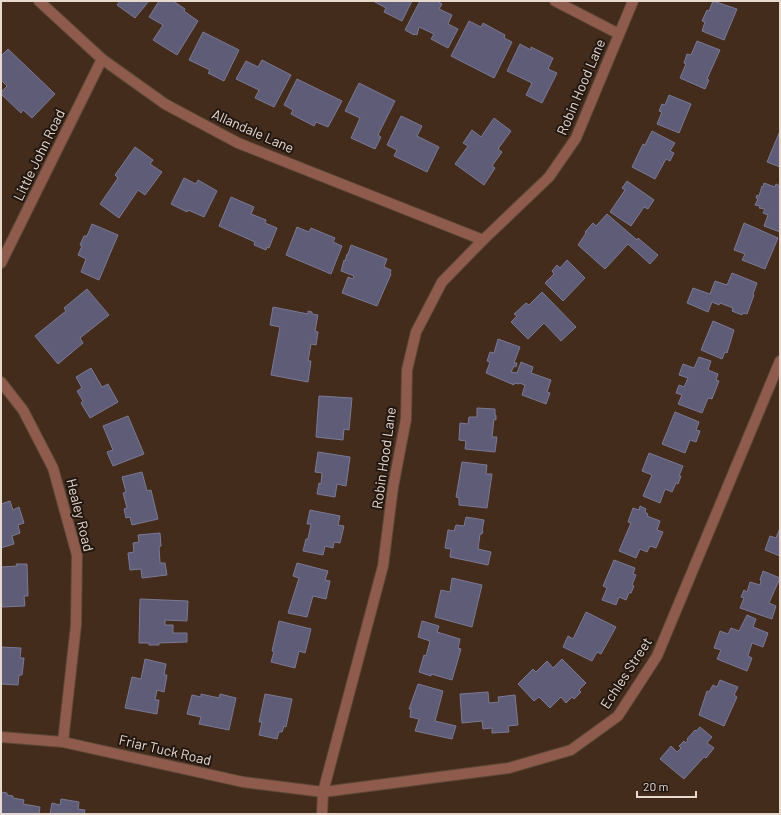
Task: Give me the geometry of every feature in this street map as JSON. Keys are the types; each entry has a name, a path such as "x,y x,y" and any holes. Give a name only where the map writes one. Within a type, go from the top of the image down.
{"street":[{"name":"Allandale Lane","path":"39,1 102,60 165,104 238,143 483,240"},
{"path":"555,1 619,34"},
{"name":"Robin Hood Lane","path":"322,814 322,792 383,566 393,487 406,419 406,370 416,332 442,282 483,240 549,177 576,138 633,1"},
{"name":"Little John Road","path":"1,263 102,60"},
{"name":"Echles Street","path":"322,792 509,768 571,750 618,716 657,656 780,361"},
{"name":"Healey Road","path":"1,382 24,410 53,468 77,555 76,625 63,742"},
{"name":"Friar Tuck Road","path":"1,737 63,742 243,782 322,792"}],"building":[{"path":"120,1 149,1 135,18 117,5"},
{"path":"159,1 173,1 185,9 184,11 198,21 177,55 153,40 163,25 149,17"},
{"path":"373,1 412,1 402,21 384,12 386,8"},
{"path":"420,1 437,1 442,4 439,9 452,15 448,24 458,29 448,48 431,39 434,34 419,27 417,35 405,30"},
{"path":"713,1 737,9 724,40 702,31 705,22 702,21 707,10 709,11"},
{"path":"469,21 481,27 483,23 505,35 504,38 512,42 494,78 451,56"},
{"path":"203,32 239,50 224,81 208,73 210,70 189,60"},
{"path":"697,41 720,50 707,79 709,80 705,89 680,78 686,64 684,63 687,54 691,55"},
{"path":"520,44 531,50 531,47 553,58 548,69 557,73 542,103 526,95 532,83 507,71"},
{"path":"8,49 55,94 32,118 23,110 21,113 1,94 7,86 1,80 1,56"},
{"path":"262,60 291,75 274,107 255,98 259,90 236,79 246,61 258,67"},
{"path":"297,79 342,101 328,127 316,122 314,126 291,114 293,110 284,105"},
{"path":"359,83 395,101 378,135 381,137 375,149 351,138 360,118 345,111"},
{"path":"669,95 691,104 679,133 657,124 662,112 659,111 662,104 665,105"},
{"path":"401,116 422,126 417,136 439,147 427,172 394,156 397,150 387,145"},
{"path":"494,118 511,131 498,149 502,152 492,166 495,168 484,185 455,164 468,146 463,143 472,130 481,137"},
{"path":"652,131 675,143 670,151 674,153 670,161 666,159 655,179 632,167 643,144 645,145"},
{"path":"780,131 780,167 767,162"},
{"path":"135,147 153,160 150,164 162,172 145,195 138,190 119,218 100,204 118,178 115,175"},
{"path":"184,178 196,184 198,180 217,191 204,217 188,210 187,212 171,204"},
{"path":"627,181 654,200 648,209 644,207 631,226 610,212 625,190 622,188"},
{"path":"764,183 775,187 776,184 780,186 780,232 764,226 768,215 763,213 765,209 759,208 760,206 755,205 758,199 756,198 757,195 759,196"},
{"path":"231,197 254,207 251,214 266,220 265,223 277,228 269,248 267,247 266,250 254,245 255,242 219,226"},
{"path":"607,214 637,240 638,238 658,255 650,264 628,244 605,269 578,245 586,233 585,232 593,223 596,226"},
{"path":"744,223 778,238 765,269 742,260 745,254 734,250"},
{"path":"92,224 118,235 99,280 81,272 86,259 78,255 84,236 87,236"},
{"path":"297,227 309,232 311,228 335,238 333,242 342,246 331,274 286,255"},
{"path":"351,245 387,259 384,267 391,270 391,274 377,306 342,293 348,277 353,279 354,276 341,271"},
{"path":"567,260 585,278 563,301 545,283 554,274 552,271 557,265 560,268"},
{"path":"732,273 757,283 747,314 743,313 742,315 732,311 733,308 720,303 719,305 712,302 708,312 687,303 693,288 710,294 715,281 727,285"},
{"path":"87,289 109,315 80,338 83,343 58,364 35,336 66,311 64,308"},
{"path":"542,292 576,327 561,341 544,323 528,339 511,322 517,316 514,314 526,303 529,305"},
{"path":"273,307 308,314 308,311 312,312 312,314 318,315 315,331 318,332 316,345 311,344 308,361 311,361 308,382 271,375 280,327 270,325"},
{"path":"713,321 734,330 727,353 725,352 722,359 701,350"},
{"path":"498,339 520,347 514,363 517,363 516,367 514,366 511,372 517,373 521,362 533,367 531,373 551,380 547,392 550,393 546,404 522,395 525,385 514,383 514,385 486,373 490,362 487,361 490,352 494,353"},
{"path":"699,357 711,361 708,370 718,374 716,380 719,381 712,399 708,398 702,413 678,404 682,395 676,393 679,385 684,387 688,378 679,375 683,364 694,368"},
{"path":"91,368 102,387 108,384 118,402 90,418 81,403 83,401 77,391 82,388 76,377"},
{"path":"319,396 352,398 349,430 344,429 343,440 316,437"},
{"path":"477,408 495,409 496,420 494,419 492,437 497,437 495,452 465,449 466,441 459,440 460,423 468,424 469,417 477,417"},
{"path":"675,412 699,422 696,430 700,431 696,442 690,440 685,453 662,444"},
{"path":"128,416 144,454 113,466 107,452 113,450 103,426"},
{"path":"318,452 350,457 346,486 337,484 335,497 317,494 319,483 321,484 322,473 315,472"},
{"path":"649,453 683,466 678,484 676,483 672,492 665,489 660,503 643,496 652,475 642,471"},
{"path":"462,462 487,465 486,474 492,474 487,508 459,505 459,498 456,497"},
{"path":"142,472 147,491 151,490 158,519 132,525 130,517 126,518 124,509 127,508 123,493 126,492 122,477"},
{"path":"10,501 13,510 19,507 24,523 18,525 20,533 12,536 14,544 1,548 1,504"},
{"path":"640,506 646,509 645,512 648,514 647,516 660,521 657,530 663,532 656,548 650,546 647,552 640,549 636,558 619,551 631,523 628,522 633,508 639,510"},
{"path":"310,510 340,516 338,525 344,526 340,543 334,542 333,548 325,546 323,555 303,551 306,539 308,539 311,524 307,524"},
{"path":"466,517 484,520 483,531 482,534 480,534 478,549 491,552 488,565 450,557 451,549 445,548 448,530 454,531 456,525 464,526"},
{"path":"780,528 780,556 765,550 770,536 776,538"},
{"path":"160,533 160,563 165,563 167,575 142,578 141,569 130,570 128,553 134,552 133,543 139,542 138,535"},
{"path":"614,560 635,568 633,574 636,575 631,593 629,593 626,600 619,597 616,605 602,600 607,588 603,586"},
{"path":"297,563 328,571 325,580 330,581 326,599 313,596 307,617 288,613 299,578 293,576"},
{"path":"16,564 27,564 28,596 24,596 25,606 2,607 1,567 17,566"},
{"path":"763,571 780,578 769,603 776,606 772,619 740,608 744,598 741,597 744,590 747,592 750,582 760,585"},
{"path":"452,578 482,585 472,627 435,617 441,590 450,592"},
{"path":"140,599 188,601 187,621 165,620 165,625 173,625 173,633 187,633 187,642 159,643 159,645 139,643"},
{"path":"586,612 616,627 601,654 597,652 592,661 563,647 568,636 573,639"},
{"path":"747,615 756,619 753,627 768,633 763,647 752,643 748,656 752,658 747,671 717,659 721,650 714,648 720,631 728,634 731,628 739,631"},
{"path":"279,621 311,629 305,653 299,651 295,668 271,662"},
{"path":"422,621 439,626 437,632 460,639 458,648 461,649 452,680 419,672 424,655 426,656 430,641 418,637"},
{"path":"1,647 21,648 20,658 24,658 22,675 19,675 18,685 1,684"},
{"path":"145,659 166,664 164,675 167,675 164,692 157,690 155,700 159,700 157,714 125,708 132,677 141,679"},
{"path":"562,659 586,683 579,690 581,692 574,699 572,697 566,703 561,697 550,708 539,697 534,701 518,684 533,669 536,672 547,661 553,668"},
{"path":"720,680 738,687 734,695 737,697 724,726 699,715 707,691 709,692 713,685 717,687"},
{"path":"418,684 443,691 435,721 456,726 452,739 415,731 419,719 410,717 411,709 409,709"},
{"path":"488,692 489,703 499,702 498,697 515,695 518,725 508,726 509,732 492,733 492,728 483,729 482,721 462,723 460,694"},
{"path":"201,694 219,698 220,694 236,698 229,730 199,724 201,717 187,714 192,695 201,697"},
{"path":"265,694 292,699 286,727 284,726 282,732 279,732 277,739 259,735 262,722 259,722"},
{"path":"700,727 712,737 707,743 714,748 706,758 704,757 684,779 660,759 671,746 677,752 681,748 679,746 684,741 686,743 688,740 687,739"},
{"path":"1,792 13,796 13,798 24,800 23,804 40,807 39,814 1,814"},
{"path":"61,799 79,802 78,809 85,810 84,814 50,814 52,803 60,805"}]}
